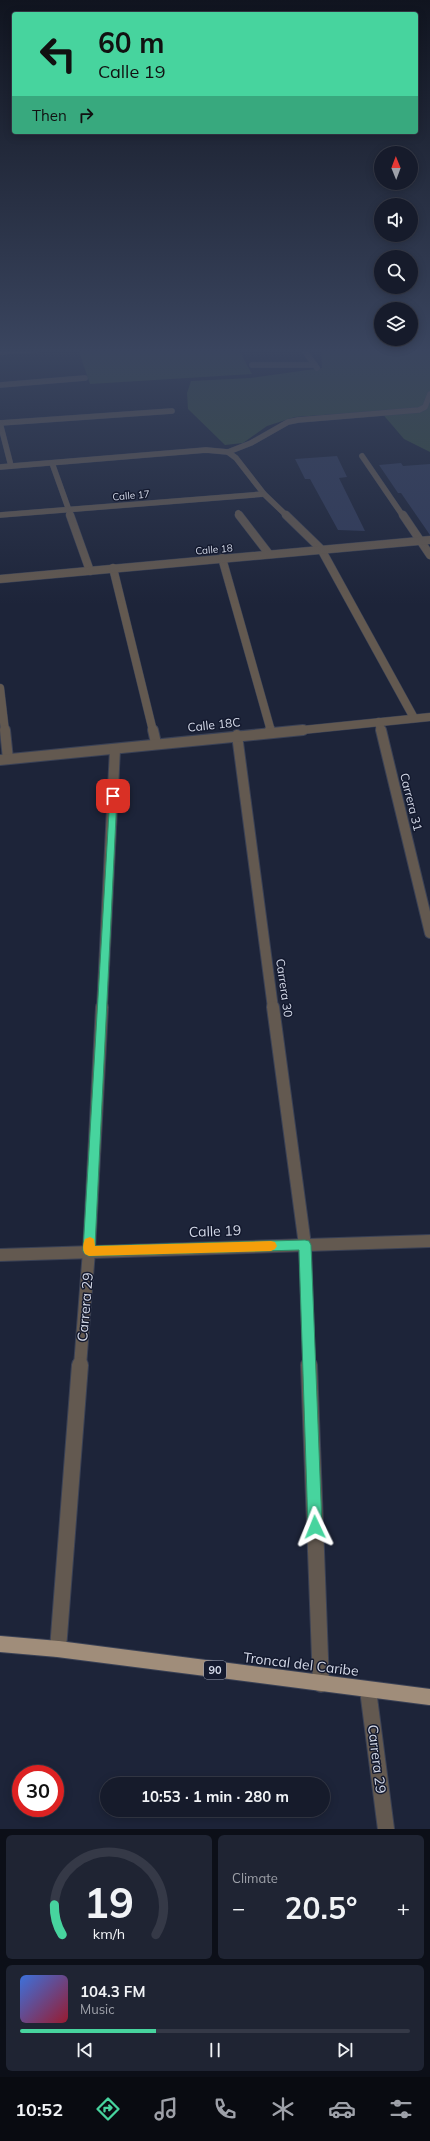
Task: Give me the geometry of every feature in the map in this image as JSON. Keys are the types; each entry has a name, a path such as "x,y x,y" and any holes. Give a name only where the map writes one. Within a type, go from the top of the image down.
{"main road":[{"name":"Troncal del Caribe","path":"0,1644 58,1649 430,1697"}],"street":[{"path":"3,434 11,466"},
{"path":"0,467 206,450 228,452 256,441 267,434"},
{"path":"228,452 236,458 264,494 321,549 414,718"},
{"path":"362,456 430,555"},
{"path":"52,463 90,571"},
{"name":"Calle 17","path":"0,515 264,494"},
{"path":"238,513 270,554"},
{"name":"Calle 18","path":"0,579 430,540"},
{"path":"222,558 271,732"},
{"path":"113,568 156,743"},
{"path":"0,688 4,759"},
{"name":"Calle 18C","path":"4,759 115,749 237,734 430,717"},
{"name":"Carrera 31","path":"379,722 430,933"},
{"name":"Carrera 30","path":"237,734 305,1245 321,1684"},
{"name":"Carrera 29","path":"58,1649 89,1251 115,749"},
{"name":"Calle 19","path":"0,1255 430,1241"},
{"name":"Carrera 29","path":"368,1690 386,1829"}],"green space":[{"path":"214,434 255,434 243,443 225,445"},
{"path":"400,434 430,434 430,452 404,439"}],"building":[{"path":"337,456 347,477 339,478 365,531 338,530 310,479 305,479 295,459"},
{"path":"401,463 403,466 430,464 430,535 401,493 398,493 379,465"}],"slow traffic":[{"path":"90,1242 89,1251 271,1246"}],"route":[{"path":"113,796 89,1251 305,1245 315,1527"}]}
